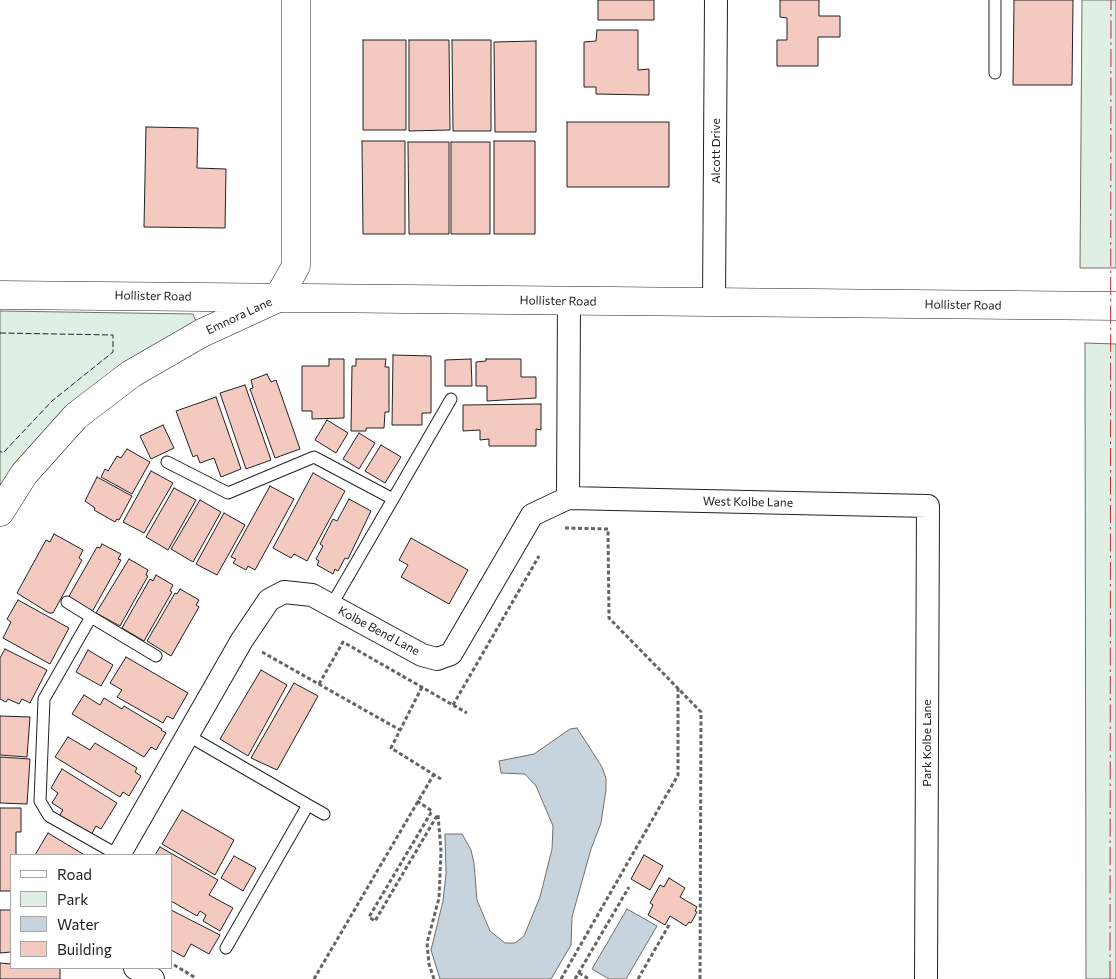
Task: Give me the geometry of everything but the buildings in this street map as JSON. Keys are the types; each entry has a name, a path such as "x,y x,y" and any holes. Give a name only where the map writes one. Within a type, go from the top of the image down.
{"street":[{"name":"Emnora Lane","path":"0,512 24,474 76,416 131,374 202,333 278,298 296,266 296,0"},
{"name":"Alcott Drive","path":"714,302 716,0"},
{"name":"Hollister Road","path":"0,295 1116,306"},
{"path":"568,498 569,301"},
{"name":"West Kolbe Lane","path":"568,498 928,506"},
{"name":"Kolbe Bend Lane","path":"119,854 242,640 269,600 284,592 312,595 422,655 437,659 451,654 532,515 568,498"},
{"name":"Park Kolbe Lane","path":"926,979 928,506"}],"lane":[{"path":"995,0 995,73"},
{"path":"331,606 451,399"},
{"path":"166,462 228,493 314,457 393,499"},
{"path":"67,602 156,656"},
{"path":"91,617 44,699 40,801 49,816 116,854"},
{"path":"187,735 324,814"},
{"path":"226,948 308,805"}],"path":[{"path":"563,528 608,530 609,618 701,712 700,979"},
{"path":"453,705 540,554"},
{"path":"242,640 400,730"},
{"path":"318,684 343,642 467,713"},
{"path":"422,687 391,748 441,779"},
{"path":"561,979 678,775 678,688"},
{"path":"314,979 434,774"},
{"path":"417,801 432,811 369,917 375,920 438,814 441,852 439,898 427,943 429,964 434,979"},
{"path":"575,979 629,887"},
{"path":"638,979 670,924"},
{"path":"172,965 196,978"},
{"path":"579,973 589,979"}],"green space":[{"path":"1082,0 1116,0 1116,268 1080,268"},
{"path":"0,311 193,314 198,326 0,490"},
{"path":"1085,343 1116,344 1116,979 1086,979"}],"water":[{"path":"577,728 602,767 606,778 606,790 601,823 591,849 572,917 571,945 551,979 440,979 431,950 443,901 446,874 445,834 462,834 471,850 477,900 490,931 505,943 515,943 524,936 540,897 552,849 553,826 536,786 525,774 501,773 499,761 534,754 570,729"},
{"path":"627,909 657,926 626,979 609,979 592,969"}],"fence":[{"path":"0,333 113,335 113,352 52,401 3,453 0,451"}],"power":[{"path":"1110,979 1111,0"}]}
